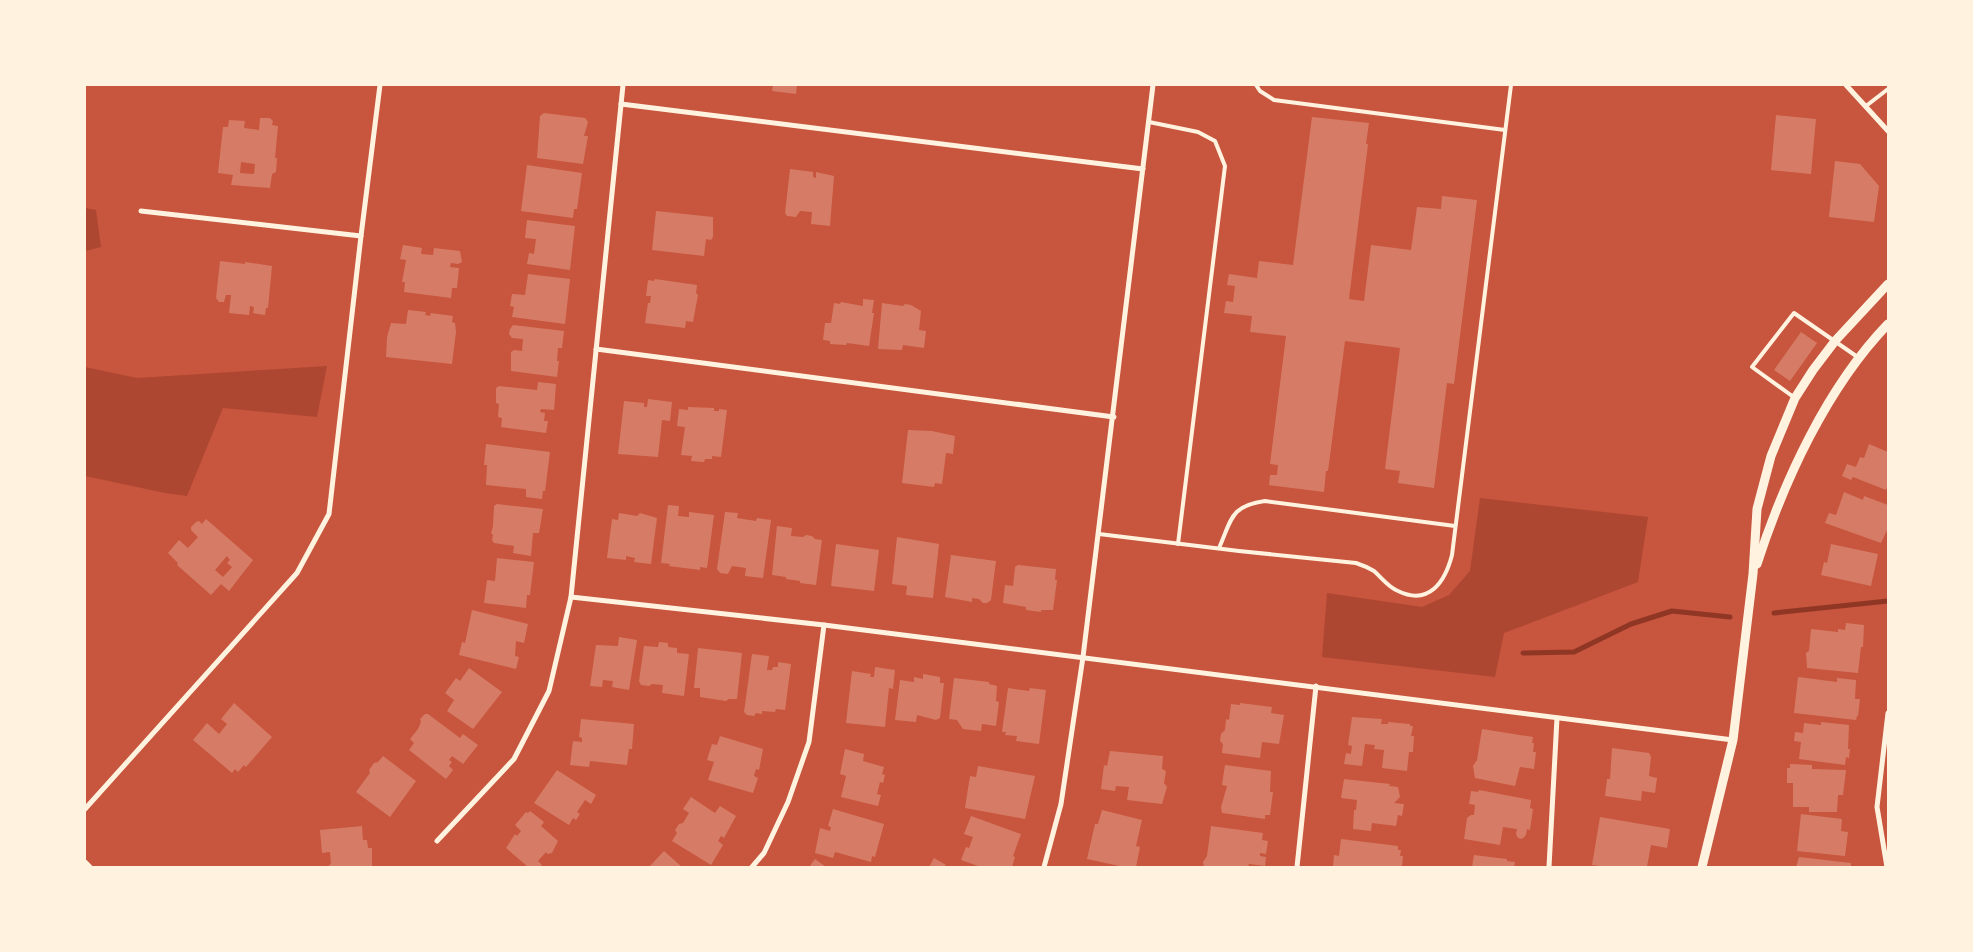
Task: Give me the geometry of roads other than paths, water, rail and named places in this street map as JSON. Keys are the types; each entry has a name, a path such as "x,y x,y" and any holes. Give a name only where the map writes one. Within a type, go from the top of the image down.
{"street":[{"path":"85,809 297,573 329,514 380,85"},
{"path":"438,841 514,760 549,691 571,597 623,85"},
{"path":"1044,867 1061,804 1083,657 1114,417 1153,85"},
{"path":"1846,85 1888,131"},
{"path":"621,104 1143,169"},
{"path":"141,211 361,236"},
{"path":"1702,867 1733,740 1753,574 1757,510 1763,481 1774,448 1795,398 1835,342 1888,284"},
{"path":"1753,574 1768,531 1793,471 1843,380 1870,343 1888,324"},
{"path":"596,349 1114,417"},
{"path":"571,597 824,625 1733,740"},
{"path":"752,867 764,853 788,802 809,742 824,625"},
{"path":"1297,867 1316,686"},
{"path":"1887,867 1877,807 1888,713"},
{"path":"1549,867 1557,718"},
{"path":"85,862 90,867"}],"lane":[{"path":"1256,85 1260,91 1274,100 1506,130"},
{"path":"1099,534 1356,563 1372,570 1398,591 1414,596 1427,593 1439,586 1448,571 1452,555 1506,130 1511,85 1505,85"},
{"path":"1866,106 1888,89"},
{"path":"1149,122 1198,132 1215,141 1225,166 1178,544"},
{"path":"1795,398 1752,367 1794,313 1859,358"},
{"path":"1219,548 1235,512 1247,504 1265,501 1455,526"}],"waterway":[{"path":"1774,613 1888,601"},
{"path":"1523,653 1574,652 1631,624 1672,611 1730,617"}]}
